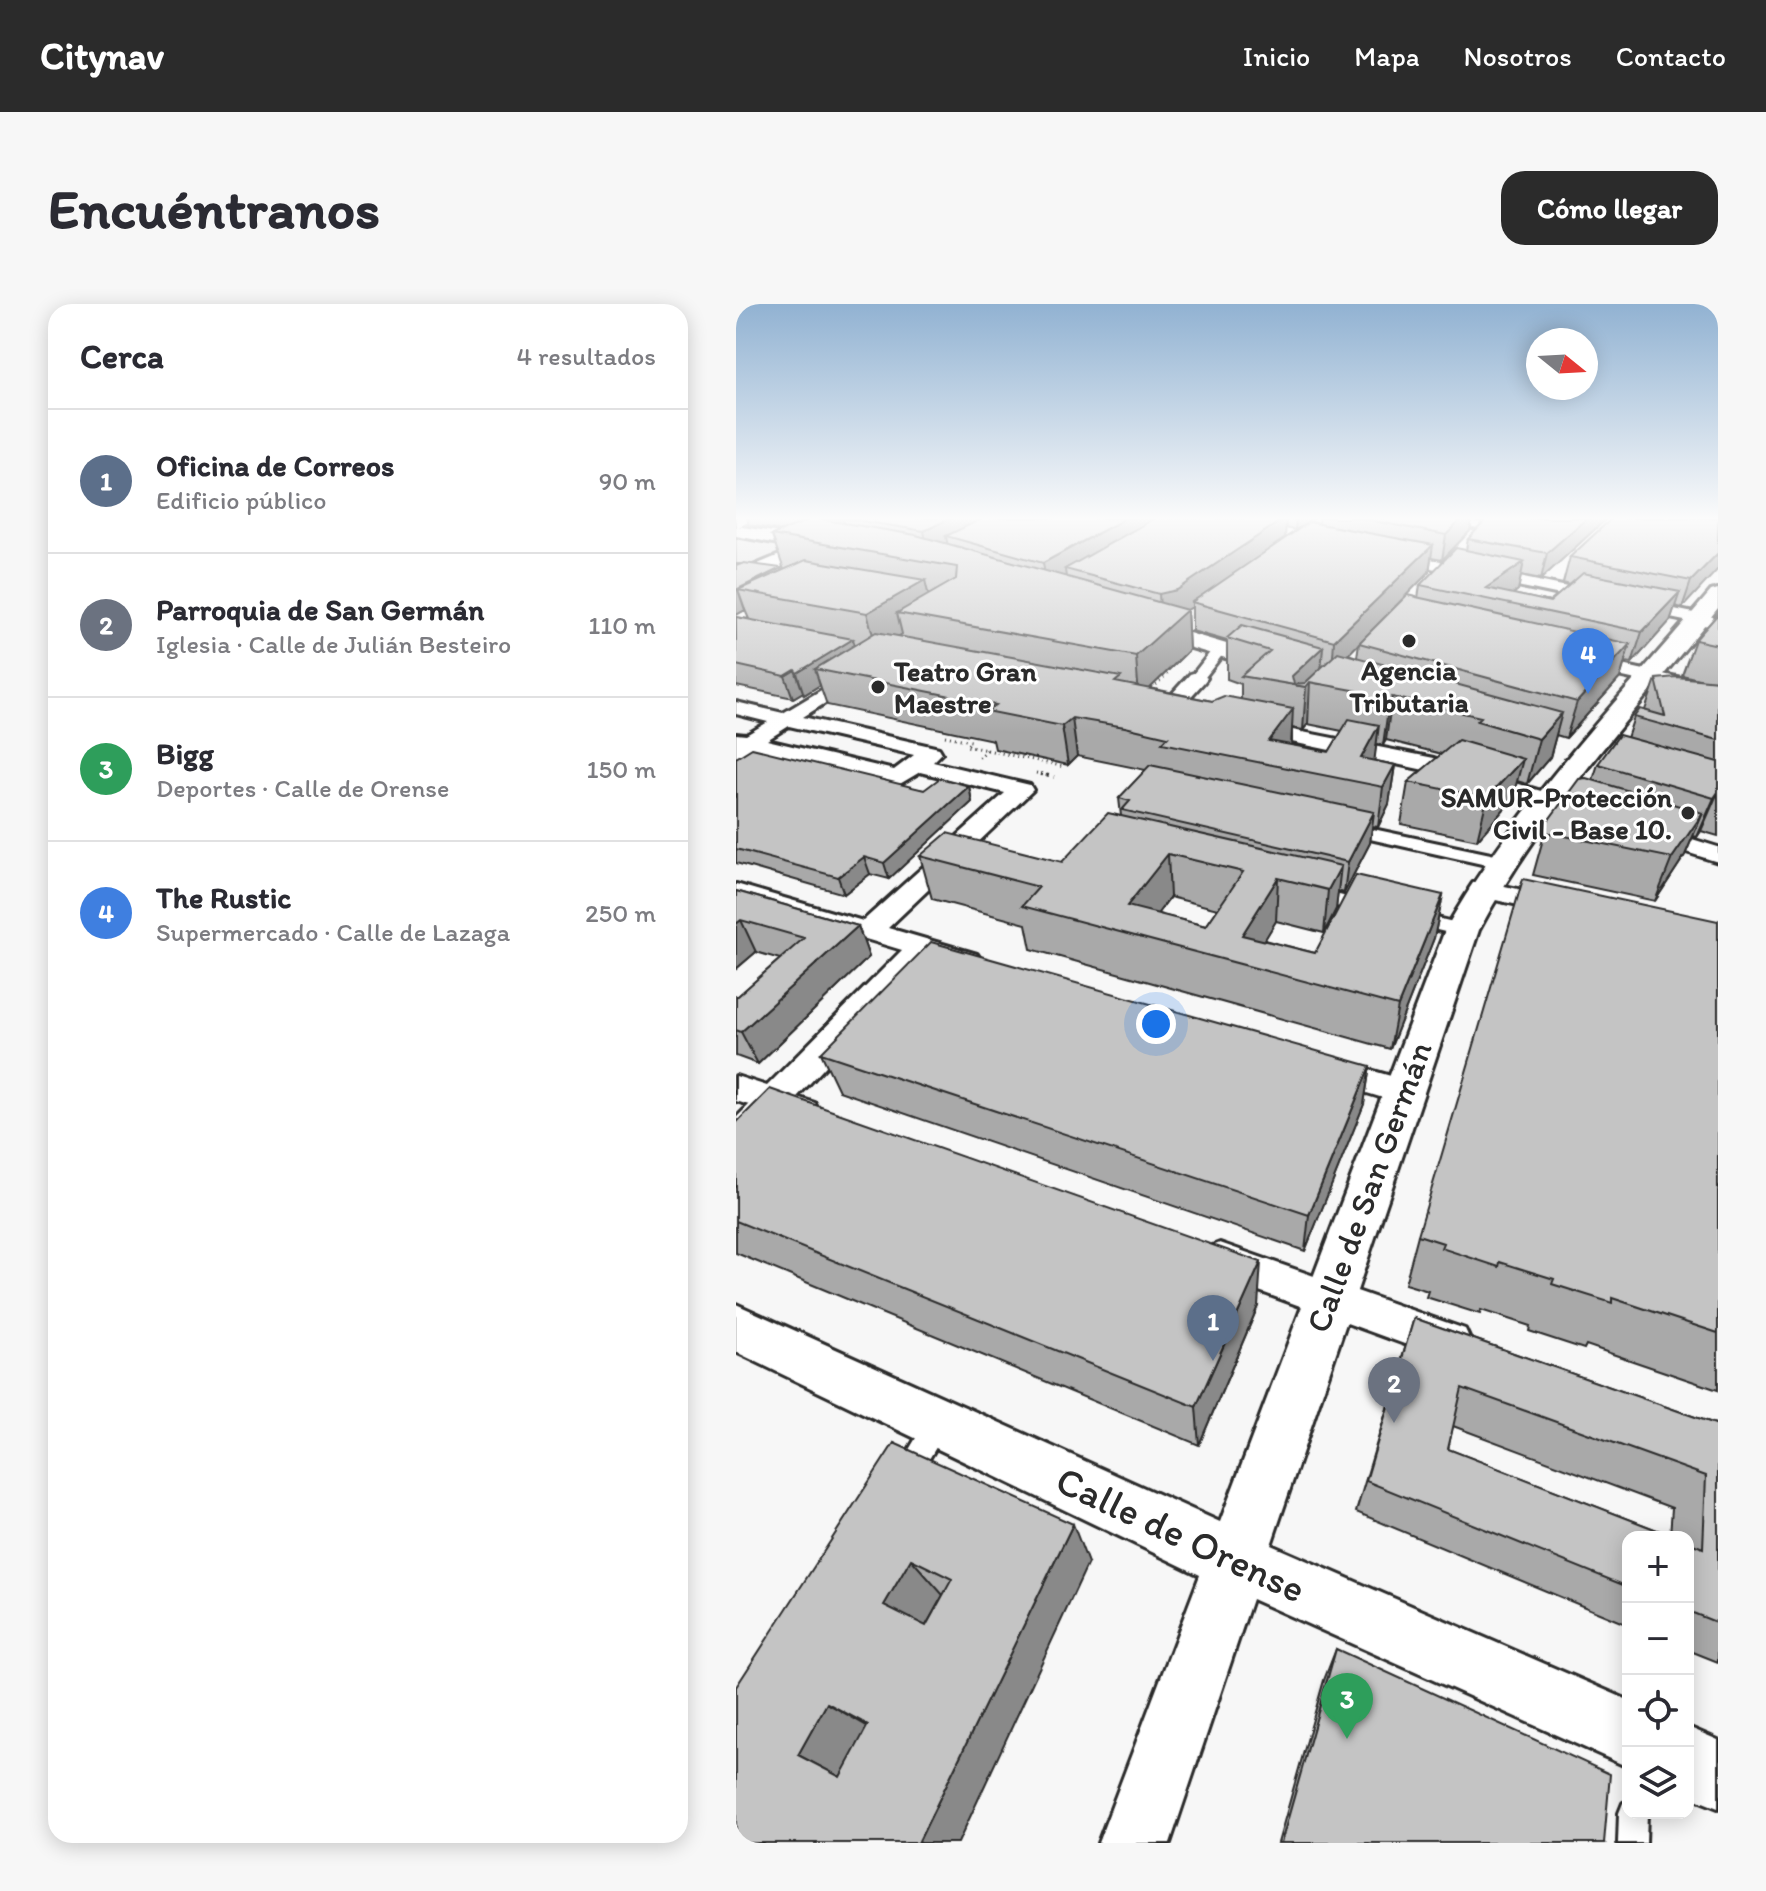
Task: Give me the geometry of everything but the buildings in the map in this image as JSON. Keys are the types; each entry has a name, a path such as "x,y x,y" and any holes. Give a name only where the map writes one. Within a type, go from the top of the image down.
{"street":[{"path":"1559,590 1708,621"},
{"name":"Calle de San Germán","path":"1134,1843 1462,930 1482,889 1546,800 1649,678 1708,621 1718,595"},
{"path":"1116,619 1304,674"},
{"path":"1158,631 1185,624"},
{"path":"1154,707 1197,678 1220,649"},
{"path":"1566,658 1718,692"},
{"path":"740,745 788,719 871,666"},
{"path":"1154,707 1195,717"},
{"path":"736,708 931,753 898,778 740,745"},
{"path":"1224,723 1434,765 1600,817"},
{"path":"869,930 1022,790 916,764"},
{"path":"1321,823 1500,862"},
{"path":"1630,827 1718,855"},
{"path":"1286,888 1462,930"},
{"path":"1482,889 1587,913"},
{"path":"736,892 997,969"},
{"path":"736,1140 922,946"},
{"path":"1297,1060 1403,1092"},
{"path":"736,1088 839,1124"},
{"path":"1187,1249 1494,1358"},
{"name":"Calle de Orense","path":"736,1327 1235,1560 1622,1731"},
{"path":"1694,1764 1718,1774"}],"lane":[{"path":"899,1488 939,1421"},
{"path":"1632,1843 1633,1819"}],"path":[{"path":"1154,707 1179,663"},
{"path":"987,750 1065,767"},
{"path":"1014,768 1025,758"}],"place":[{"name":"Agencia Tributaria","path":"1409,641"},
{"name":"Teatro Gran Maestre","path":"878,687"},
{"name":"The Rustic","path":"1588,694"},
{"name":"SAMUR-Protección Civil - Base 10.","path":"1688,813"},
{"name":"Oficina de Correos","path":"1213,1361"},
{"name":"Parroquia de San Germán","path":"1394,1423"},
{"name":"Bigg","path":"1347,1739"}]}
